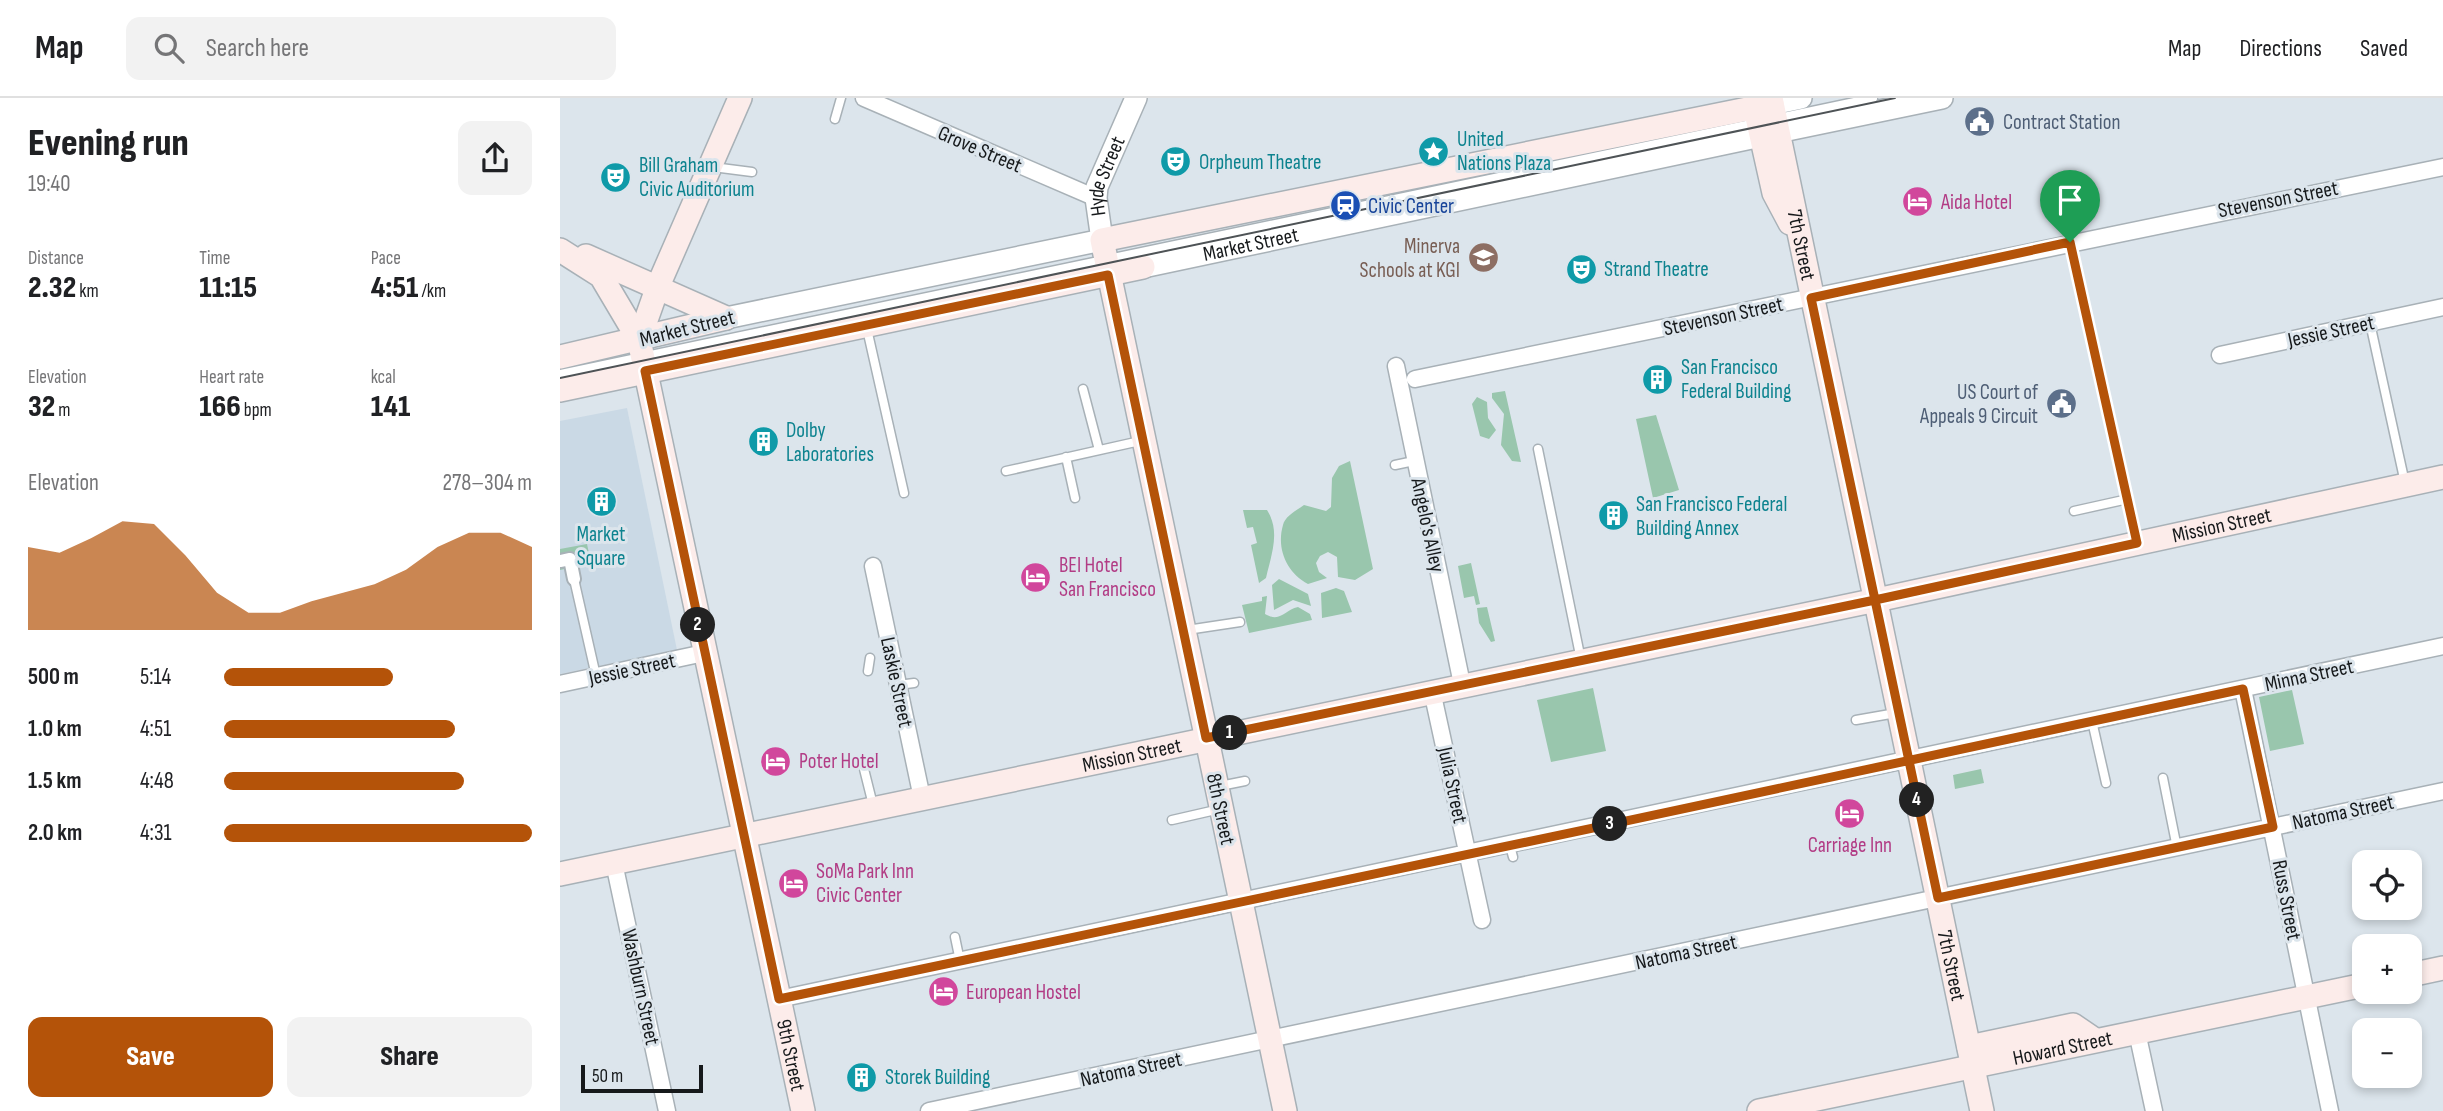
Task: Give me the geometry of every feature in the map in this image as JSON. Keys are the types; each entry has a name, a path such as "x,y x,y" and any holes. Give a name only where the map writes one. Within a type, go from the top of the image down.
{"main road":[{"path":"642,356 659,286 740,98"},
{"name":"7th Street","path":"1767,117 1774,193 1800,242 1982,1111"},
{"name":"Market Street","path":"560,357 642,356 866,324 1105,258 1767,117"},
{"path":"560,249 659,286 726,318"},
{"path":"560,249 601,276 642,356"},
{"name":"Market Street","path":"1105,258 1143,267"},
{"name":"8th Street","path":"1105,258 1285,1111"},
{"name":"Market Street","path":"560,390 726,318"},
{"name":"9th Street","path":"642,356 803,1111"},
{"name":"Mission Street","path":"560,874 1875,600 2443,477"},
{"path":"2422,972 2443,968"},
{"name":"Howard Street","path":"1759,1111 1814,1105 1971,1057 2095,1040 2352,987"}],"street":[{"name":"Grove Street","path":"864,98 1096,198"},
{"name":"Hyde Street","path":"1105,258 1096,198 1102,173 1136,98"},
{"name":"Market Street","path":"1767,117 1801,98"},
{"name":"Market Street","path":"1143,267 1767,117 1942,98"},
{"name":"Stevenson Street","path":"1415,379 2443,167"},
{"name":"Market Street","path":"726,318 1105,258"},
{"name":"Jessie Street","path":"2220,355 2443,307"},
{"name":"Angelo's Alley","path":"1396,366 1462,684"},
{"path":"560,561 570,559 574,579"},
{"name":"Laskie Street","path":"873,566 906,684 922,798"},
{"name":"Minna Street","path":"779,999 1468,854 1511,851 1909,761 2443,646"},
{"name":"Jessie Street","path":"560,684 704,653"},
{"name":"Russ Street","path":"2243,689 2330,1111"},
{"name":"Julia Street","path":"1432,691 1482,920"},
{"name":"Natoma Street","path":"929,1111 2443,792"},
{"name":"Washburn Street","path":"614,863 667,1111"},
{"path":"2137,1031 2154,1111"}],"lane":[{"path":"835,119 841,98"},
{"name":"Market Street","path":"1767,117 1873,98"},
{"path":"710,167 752,172"},
{"path":"2070,242 2137,543"},
{"name":"Market Street","path":"560,374 1105,258"},
{"path":"2370,323 2406,485"},
{"path":"866,324 904,493"},
{"path":"1083,389 1099,450"},
{"path":"1006,471 1143,441"},
{"path":"1538,449 1581,660"},
{"path":"1066,457 1075,498"},
{"path":"1395,465 1414,461"},
{"path":"2074,511 2128,499"},
{"path":"574,579 596,676"},
{"path":"1184,631 1240,622"},
{"path":"868,671 870,658"},
{"path":"1856,720 1899,712"},
{"path":"2092,721 2106,783"},
{"path":"864,769 874,808"},
{"path":"2163,778 2177,848"},
{"path":"1172,820 1219,798 1245,781"},
{"path":"955,937 960,961"}],"shaded area":[{"name":"Market Square","path":"627,408 677,650 560,674 560,421"}],"green space":[{"path":"1505,391 1521,462 1512,461 1501,445 1504,414 1492,398 1492,393"},
{"path":"1477,397 1487,402 1488,418 1496,430 1489,439 1480,436 1472,404"},
{"path":"1656,415 1679,490 1653,498 1636,419"},
{"path":"1350,461 1373,569 1355,580 1338,577 1337,557 1328,552 1320,556 1316,563 1319,572 1327,578 1308,584 1294,574 1285,559 1281,543 1284,522 1304,505 1326,511 1331,507 1332,478 1339,466"},
{"path":"1243,510 1267,510 1273,527 1274,544 1266,578 1259,583 1251,545 1257,543 1253,527 1247,528"},
{"path":"587,544 591,563 560,570 560,549"},
{"path":"1471,563 1480,604 1476,605 1474,596 1464,598 1458,566"},
{"path":"1279,579 1308,594 1311,606 1293,600 1274,610 1272,585"},
{"path":"1336,588 1344,591 1352,612 1322,618 1321,593"},
{"path":"1267,596 1265,614 1279,617 1298,607 1310,614 1312,620 1249,633 1242,605 1262,601 1262,597"},
{"path":"1487,607 1495,641 1491,642 1479,623 1477,608"},
{"path":"1593,688 1606,751 1551,762 1537,700"},
{"path":"2292,690 2304,744 2270,751 2259,697"},
{"path":"1981,769 1984,783 1955,789 1953,775"}],"tram line":[{"path":"560,378 1895,98"}],"place":[{"name":"Contract Station","path":"1980,122"},
{"name":"United Nations Plaza","path":"1434,151"},
{"name":"Orpheum Theatre","path":"1176,162"},
{"name":"Bill Graham Civic Auditorium","path":"616,177"},
{"name":"Aida Hotel","path":"1918,202"},
{"name":"Civic Center","path":"1345,206"},
{"name":"Minerva Schools at KGI","path":"1483,258"},
{"name":"Strand Theatre","path":"1581,269"},
{"name":"San Francisco Federal Building","path":"1658,379"},
{"name":"US Court of Appeals 9 Circuit","path":"2061,404"},
{"name":"Dolby Laboratories","path":"763,442"},
{"name":"Market Square","path":"601,502"},
{"name":"San Francisco Federal Building Annex","path":"1613,516"},
{"name":"BEI Hotel San Francisco","path":"1036,577"},
{"name":"Poter Hotel","path":"776,761"},
{"name":"Carriage Inn","path":"1850,813"},
{"name":"SoMa Park Inn Civic Center","path":"793,883"},
{"name":"European Hostel","path":"943,992"},
{"name":"Storek Building","path":"862,1077"}],"route":[{"path":"2070,242 1811,298 1875,600 1206,738 1108,275 645,371 779,999 1714,803 1909,761 2243,689 2273,827 1938,898 1909,761 1881,630 1875,600 2137,543 2070,242"}]}
